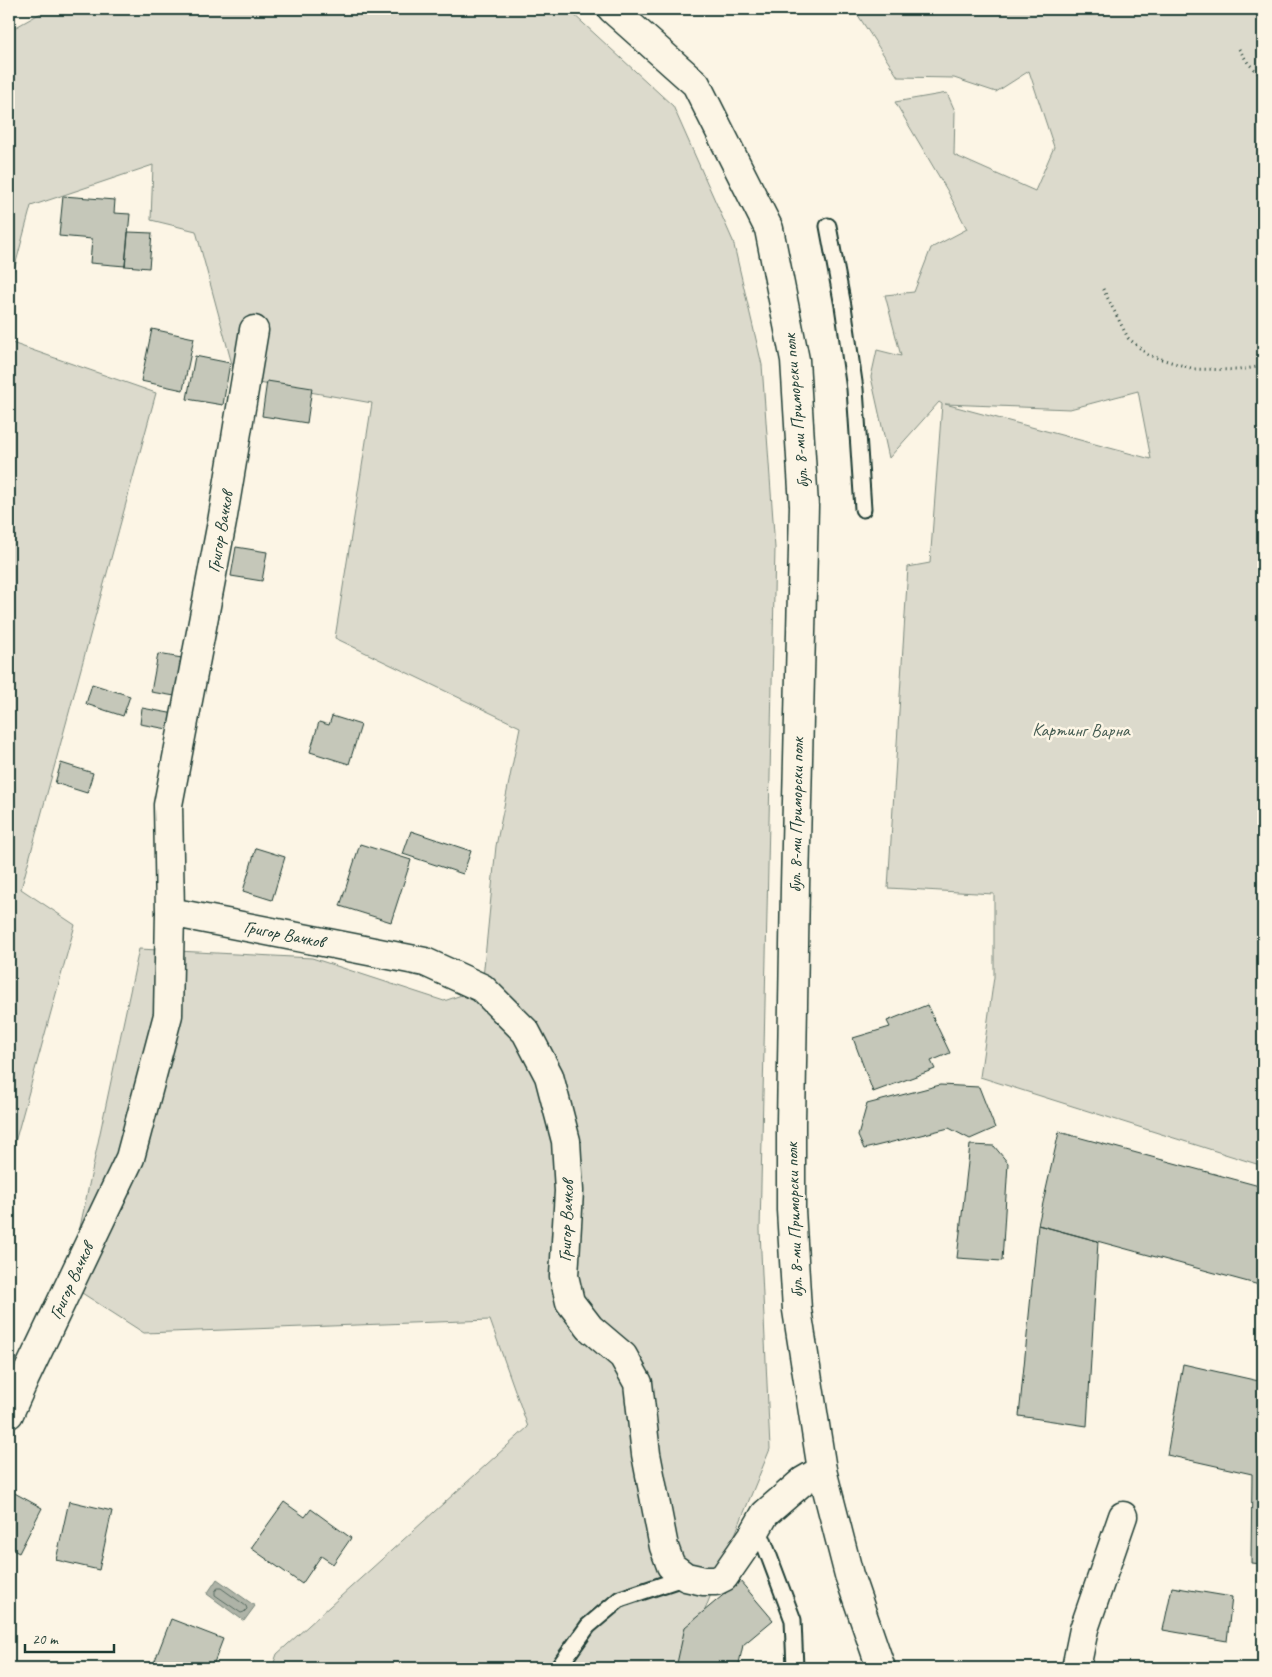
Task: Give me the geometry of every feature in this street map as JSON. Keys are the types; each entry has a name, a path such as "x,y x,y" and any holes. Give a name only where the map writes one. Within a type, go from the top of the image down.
{"street":[{"name":"бул. 8-ми Приморски полк","path":"612,9 696,84 769,229 795,360 804,506 794,896 791,1210 797,1310 822,1470 848,1574 881,1668"},
{"name":"Григор Вачков","path":"9,1414 130,1158 168,1015 170,912 168,806 222,522 254,330"},
{"name":"Григор Вачков","path":"170,912 425,962 482,988 526,1032 549,1076 566,1142 569,1192 564,1276 570,1302 590,1328 623,1356 638,1383 646,1454 664,1547 672,1566 686,1577"},
{"path":"686,1577 704,1581 716,1581 724,1577 765,1514 790,1491 822,1470"},
{"path":"1076,1668 1084,1629 1123,1516"}],"lane":[{"path":"828,226 843,306 855,388 863,509"},
{"path":"758,1527 793,1620 795,1668"},
{"path":"558,1668 588,1626 620,1599 686,1577"}],"path":[{"path":"1239,49 1248,63 1263,78"},
{"path":"1103,289 1128,338 1148,355 1194,369 1239,370 1263,366"}],"green space":[{"path":"48,9 564,9 571,12 673,106 733,241 762,365 775,548 760,1230 770,1449 683,1668 272,1668 277,1654 528,1427 490,1320 144,1333 68,1284 139,949 312,958 444,1001 482,988 496,846 520,727 335,638 372,403 236,379 196,231 151,220 153,165 31,206 9,289 9,31"},
{"name":"Картинг Варна","path":"854,9 1263,9 1263,1166 980,1077 994,977 994,894 888,888 908,567 930,563 942,404 939,402 889,458 871,377 877,350 901,356 885,295 914,292 931,248 967,229 947,190 895,102 947,93 955,111 954,155 1035,191 1054,147 1029,71 996,92 954,78 898,77","holes":["1138,391 1151,459 945,404 1070,409"]},
{"path":"9,342 156,393 21,889 75,925 9,1164"}],"water":[{"path":"217,1579 255,1606 244,1621 207,1594"}],"building":[{"path":"63,196 115,200 114,213 130,214 125,266 90,263 92,239 59,236"},
{"path":"128,232 152,233 149,268 125,266"},
{"path":"152,329 194,338 183,390 141,381"},
{"path":"195,356 230,363 223,405 187,399"},
{"path":"267,381 312,388 307,423 262,416"},
{"path":"236,547 267,552 262,581 231,576"},
{"path":"158,654 182,658 175,696 151,692"},
{"path":"92,684 130,696 123,716 86,704"},
{"path":"142,708 175,714 173,730 140,724"},
{"path":"332,716 361,725 349,764 310,752 319,722 329,725"},
{"path":"61,763 93,773 87,793 55,783"},
{"path":"411,831 471,851 463,874 403,854"},
{"path":"360,844 411,860 391,922 340,906"},
{"path":"256,848 285,857 272,900 243,891"},
{"path":"927,1005 950,1053 931,1061 935,1069 873,1092 853,1038 890,1027 887,1021"},
{"path":"940,1085 979,1087 995,1128 970,1139 949,1128 864,1149 858,1136 867,1104"},
{"path":"1059,1132 1263,1187 1263,1286 1038,1225"},
{"path":"970,1145 994,1146 1008,1163 1002,1261 957,1258"},
{"path":"1038,1225 1098,1241 1087,1426 1019,1416"},
{"path":"1183,1364 1263,1382 1263,1564 1251,1563 1252,1474 1167,1455"},
{"path":"9,1490 42,1508 19,1553 9,1548"},
{"path":"69,1501 112,1511 99,1570 56,1560"},
{"path":"284,1502 305,1517 311,1509 351,1538 333,1564 321,1556 302,1584 251,1548"},
{"path":"740,1581 773,1620 743,1645 738,1668 676,1668 685,1627"},
{"path":"1172,1587 1232,1597 1227,1641 1163,1630"},
{"path":"171,1619 223,1639 212,1668 152,1668"}]}
